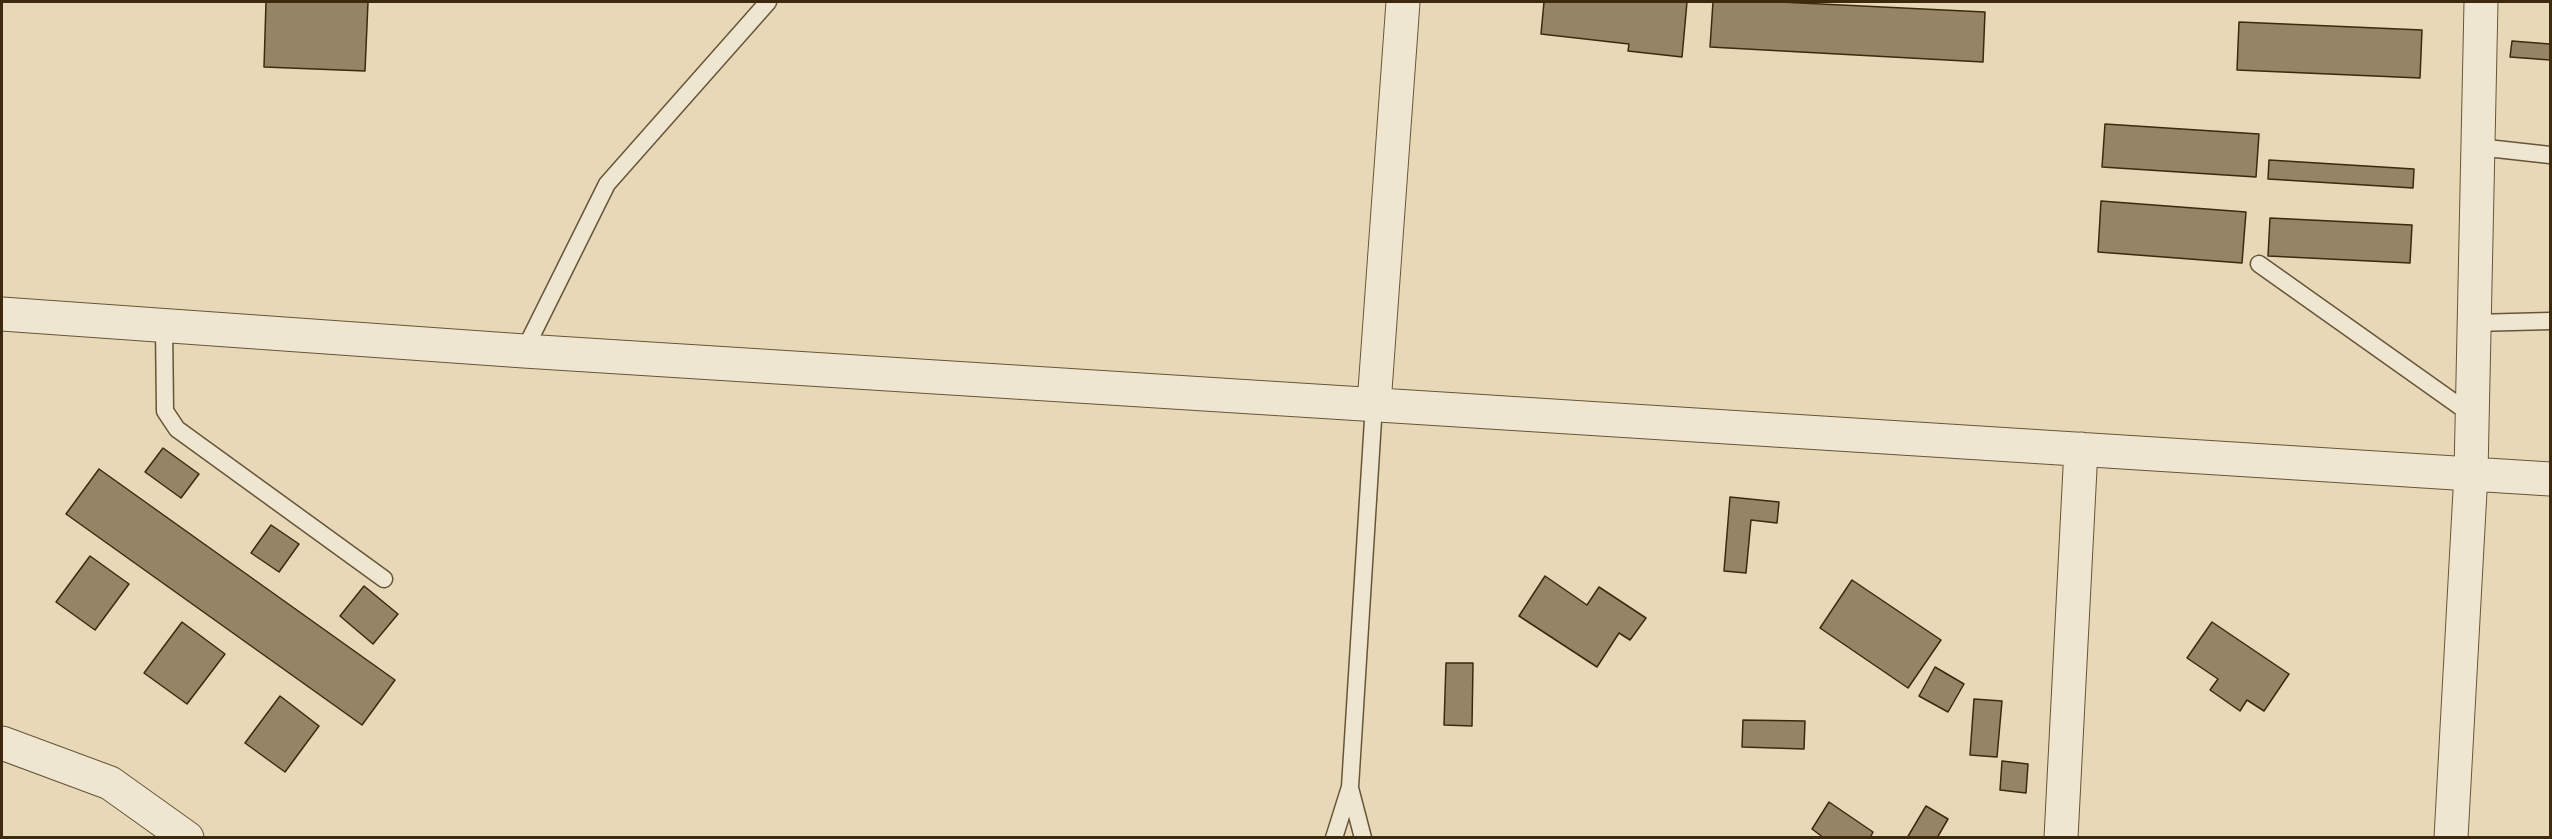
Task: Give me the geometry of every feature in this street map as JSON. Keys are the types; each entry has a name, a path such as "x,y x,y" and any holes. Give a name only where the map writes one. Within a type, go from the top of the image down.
{"street":[{"path":"1374,404 1403,2"},
{"path":"2451,837 2471,473 2481,2"},
{"path":"2,314 524,351 2550,479"},
{"path":"2061,837 2082,449"},
{"path":"2,743 110,783 187,837"}],"lane":[{"path":"524,351 607,184 768,2"},
{"path":"2478,147 2550,155"},
{"path":"2259,264 2472,415"},
{"path":"2474,323 2550,321"},
{"path":"164,326 165,411 177,429 384,579"},
{"path":"1334,837 1350,787 1374,404"},
{"path":"1350,787 1363,837"}],"building":[{"path":"266,2 368,2 365,71 264,67"},
{"path":"1544,2 1687,2 1682,57 1628,51 1629,44 1541,34"},
{"path":"1713,2 1780,2 1985,12 1983,62 1710,47"},
{"path":"2239,22 2422,30 2420,78 2237,70"},
{"path":"2512,41 2550,44 2550,60 2510,57"},
{"path":"2105,124 2259,134 2256,177 2102,167"},
{"path":"2269,160 2414,169 2413,188 2268,179"},
{"path":"2101,201 2246,212 2242,263 2098,252"},
{"path":"2270,218 2412,225 2410,263 2268,256"},
{"path":"163,448 199,474 181,498 145,472"},
{"path":"99,469 395,680 362,725 66,514"},
{"path":"1730,497 1779,502 1777,523 1751,520 1746,573 1724,571"},
{"path":"271,525 299,544 279,572 251,553"},
{"path":"90,556 129,584 95,630 56,602"},
{"path":"1545,576 1587,605 1599,587 1646,618 1630,640 1619,633 1597,667 1519,616"},
{"path":"1852,580 1941,640 1908,688 1820,628"},
{"path":"364,586 398,614 373,644 340,616"},
{"path":"182,622 225,654 187,704 144,673"},
{"path":"2212,622 2289,674 2264,711 2247,700 2240,711 2210,690 2218,679 2187,658"},
{"path":"1446,663 1473,663 1472,726 1444,725"},
{"path":"1935,667 1964,684 1948,712 1919,696"},
{"path":"280,696 319,726 285,772 245,743"},
{"path":"1974,699 2002,701 1997,757 1970,755"},
{"path":"1743,720 1805,721 1804,749 1742,747"},
{"path":"2002,761 2028,764 2026,793 2000,790"},
{"path":"1829,802 1873,832 1870,838 1824,838 1812,829"},
{"path":"1926,806 1948,819 1937,838 1907,838"}]}
